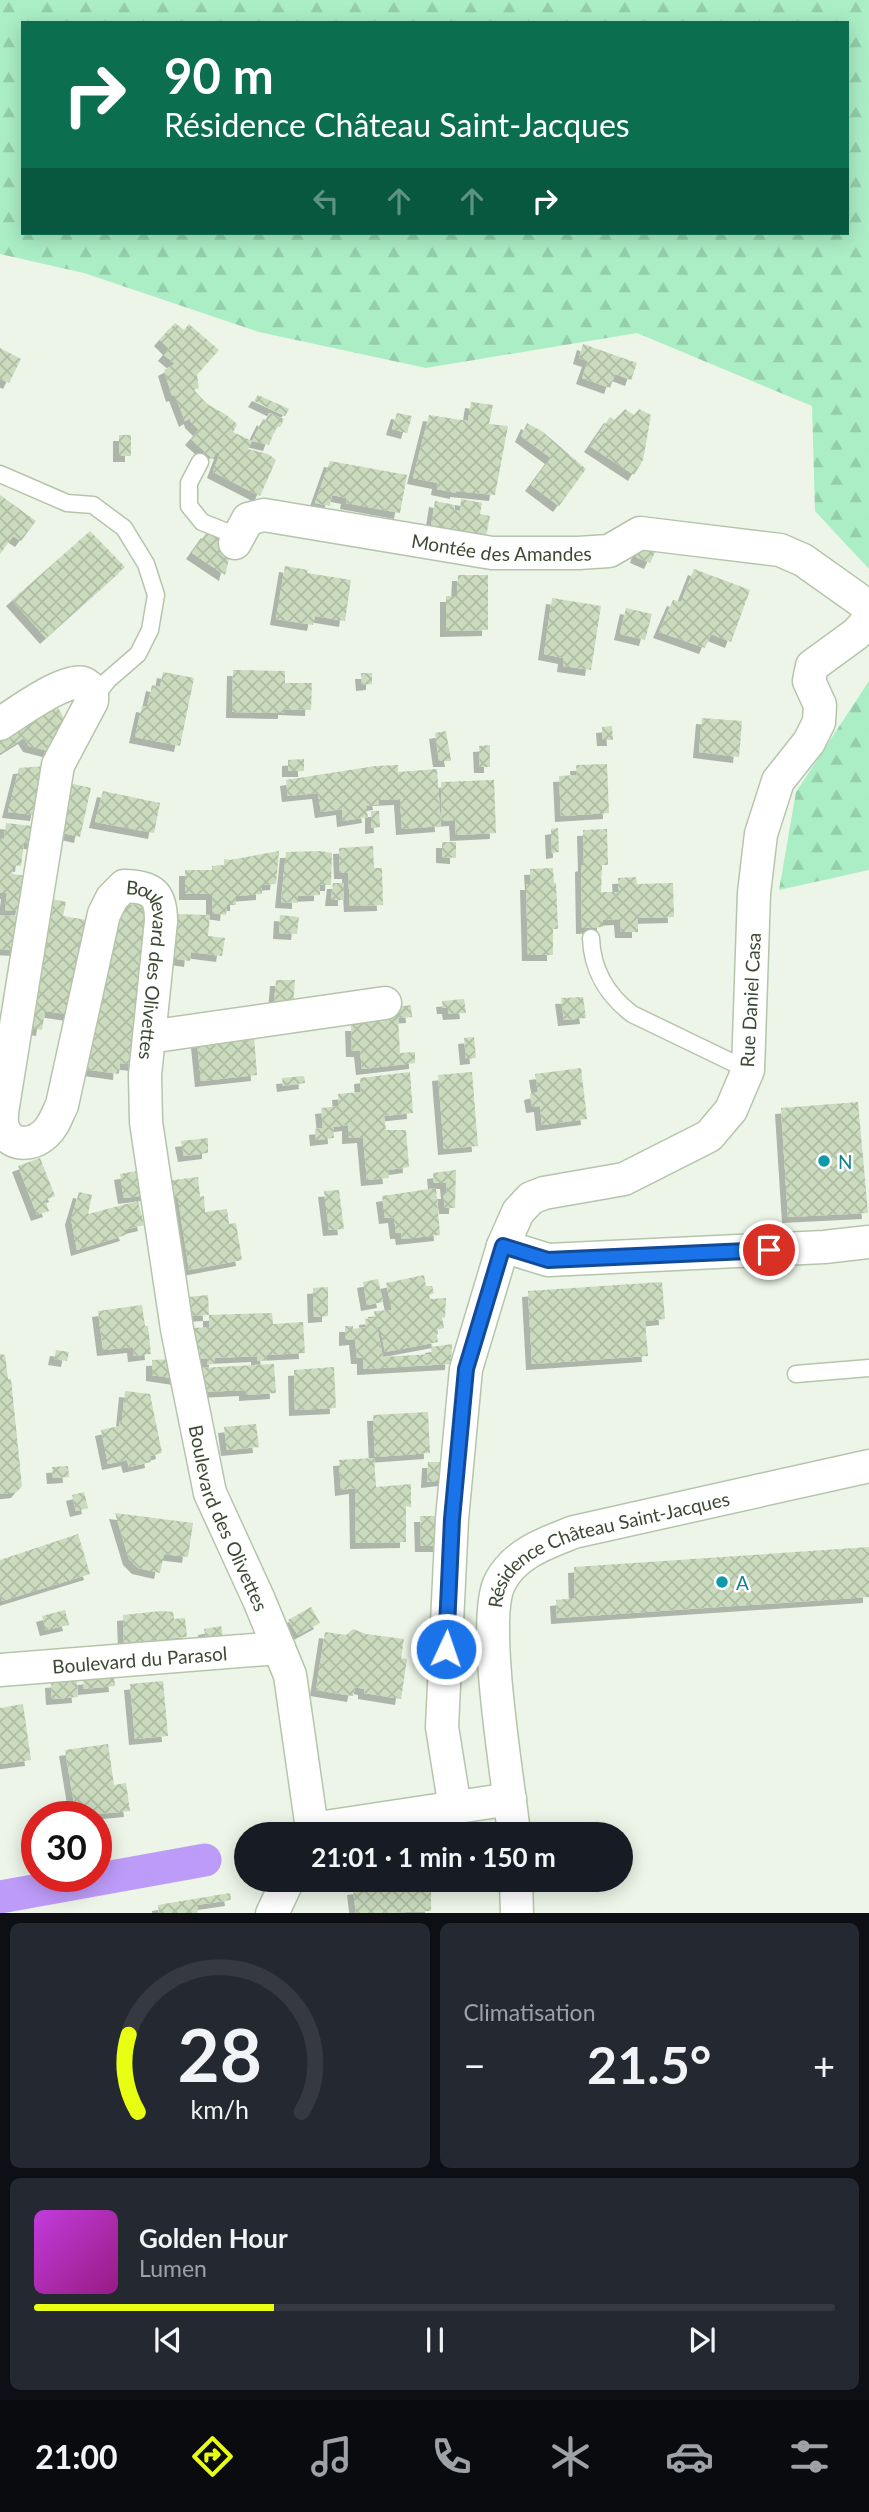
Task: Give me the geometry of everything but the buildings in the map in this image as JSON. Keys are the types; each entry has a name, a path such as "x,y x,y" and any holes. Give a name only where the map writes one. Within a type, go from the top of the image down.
{"street":[{"name":"Montée des Amandes","path":"236,540 248,519 264,515 492,553 609,551 640,533 780,550"},
{"name":"Rue Daniel Casa","path":"455,1808 442,1727 452,1519 466,1369 503,1246 518,1212 531,1198 544,1193 624,1179 709,1136 731,1110 748,1070 754,893 761,834 778,781 808,742 819,722 820,705 809,681 813,666 856,634 866,623 868,612 865,604 813,568 780,550"},
{"path":"0,724 36,701 74,682 84,683 92,689 92,701"},
{"path":"0,708 36,701"},
{"name":"Boulevard des Olivettes","path":"92,701 58,765 1,1121 4,1133 16,1143 22,1144 33,1142 53,1125 62,1105 104,914 112,898 124,886 141,887 156,894 161,905 145,1075 146,1122 177,1329 210,1493 260,1600 290,1675 310,1822"},
{"path":"149,1037 385,1003"},
{"path":"503,1246 548,1260 824,1247 869,1242"},
{"name":"Résidence Château Saint-Jacques","path":"513,1822 496,1674 492,1611 499,1583 513,1566 531,1549 574,1532 869,1466"},
{"name":"Boulevard du Parasol","path":"0,1670 279,1648"},
{"path":"367,1822 510,1799"},
{"path":"272,1913 282,1892"},
{"path":"516,1892 517,1913"}],"lane":[{"path":"200,462 189,483 189,506 202,522 236,540"},
{"path":"0,474 67,503 93,505 124,528 146,564 156,595 150,630 138,654 108,680 92,701"},
{"path":"591,938 597,974 623,1007 632,1014 748,1070"},
{"path":"796,1374 869,1368"}],"green space":[{"path":"0,0 869,0 869,569 815,511 812,406 637,333 426,368 259,332 84,273 0,254"},
{"path":"869,681 869,870 779,890 796,792"}],"waterway":[{"path":"0,1897 205,1860"}],"place":[{"name":"N","path":"824,1161"},
{"name":"A","path":"722,1582"}],"route":[{"path":"446,1649 452,1519 466,1369 503,1246 548,1260 769,1250"}]}
